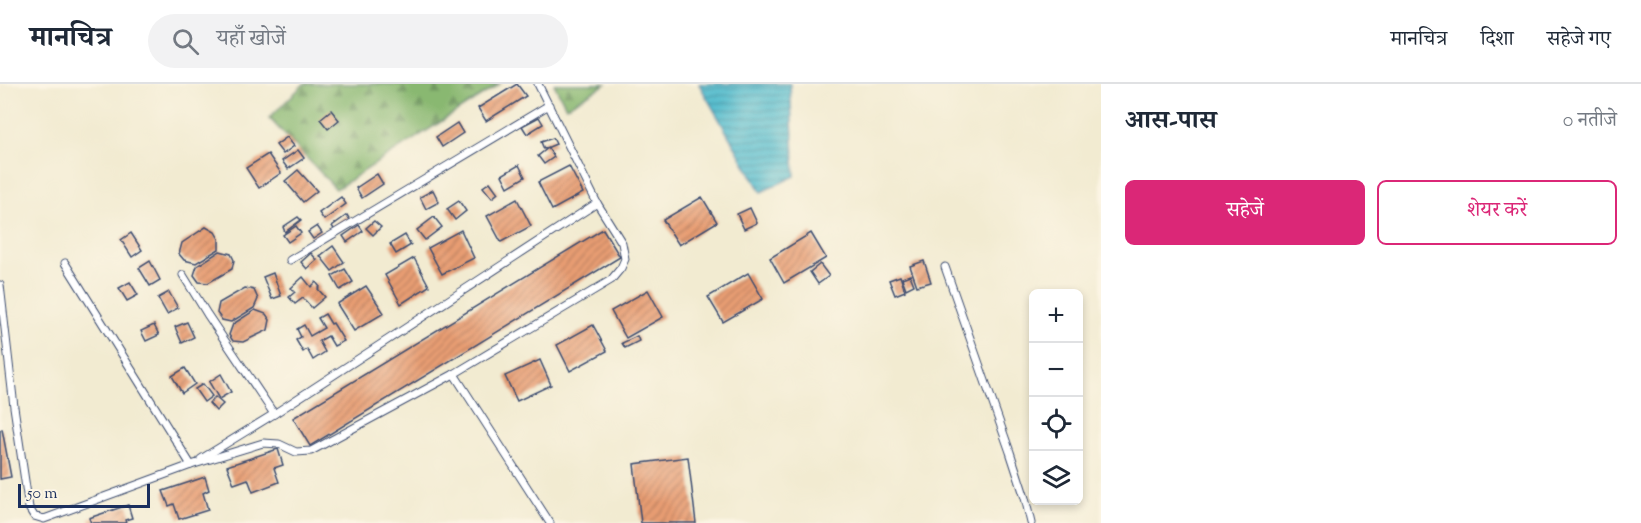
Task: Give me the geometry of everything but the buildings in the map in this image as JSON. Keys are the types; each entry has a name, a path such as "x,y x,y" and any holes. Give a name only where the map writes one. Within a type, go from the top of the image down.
{"lane":[{"path":"0,285 27,497 29,508 34,516 44,519 191,465 263,442 279,444 296,452 311,451 454,374 611,280 621,268 625,259 621,243 597,203 538,84"},
{"path":"290,260 549,105"},
{"path":"191,465 597,203"},
{"path":"64,263 191,465"},
{"path":"945,267 1013,462 1031,523"},
{"path":"183,275 273,414"},
{"path":"454,374 550,523"}],"green space":[{"path":"304,84 500,84 336,189 269,118"},
{"path":"554,84 606,84 566,107"}],"water":[{"path":"699,84 790,84 795,176 761,192"}]}
